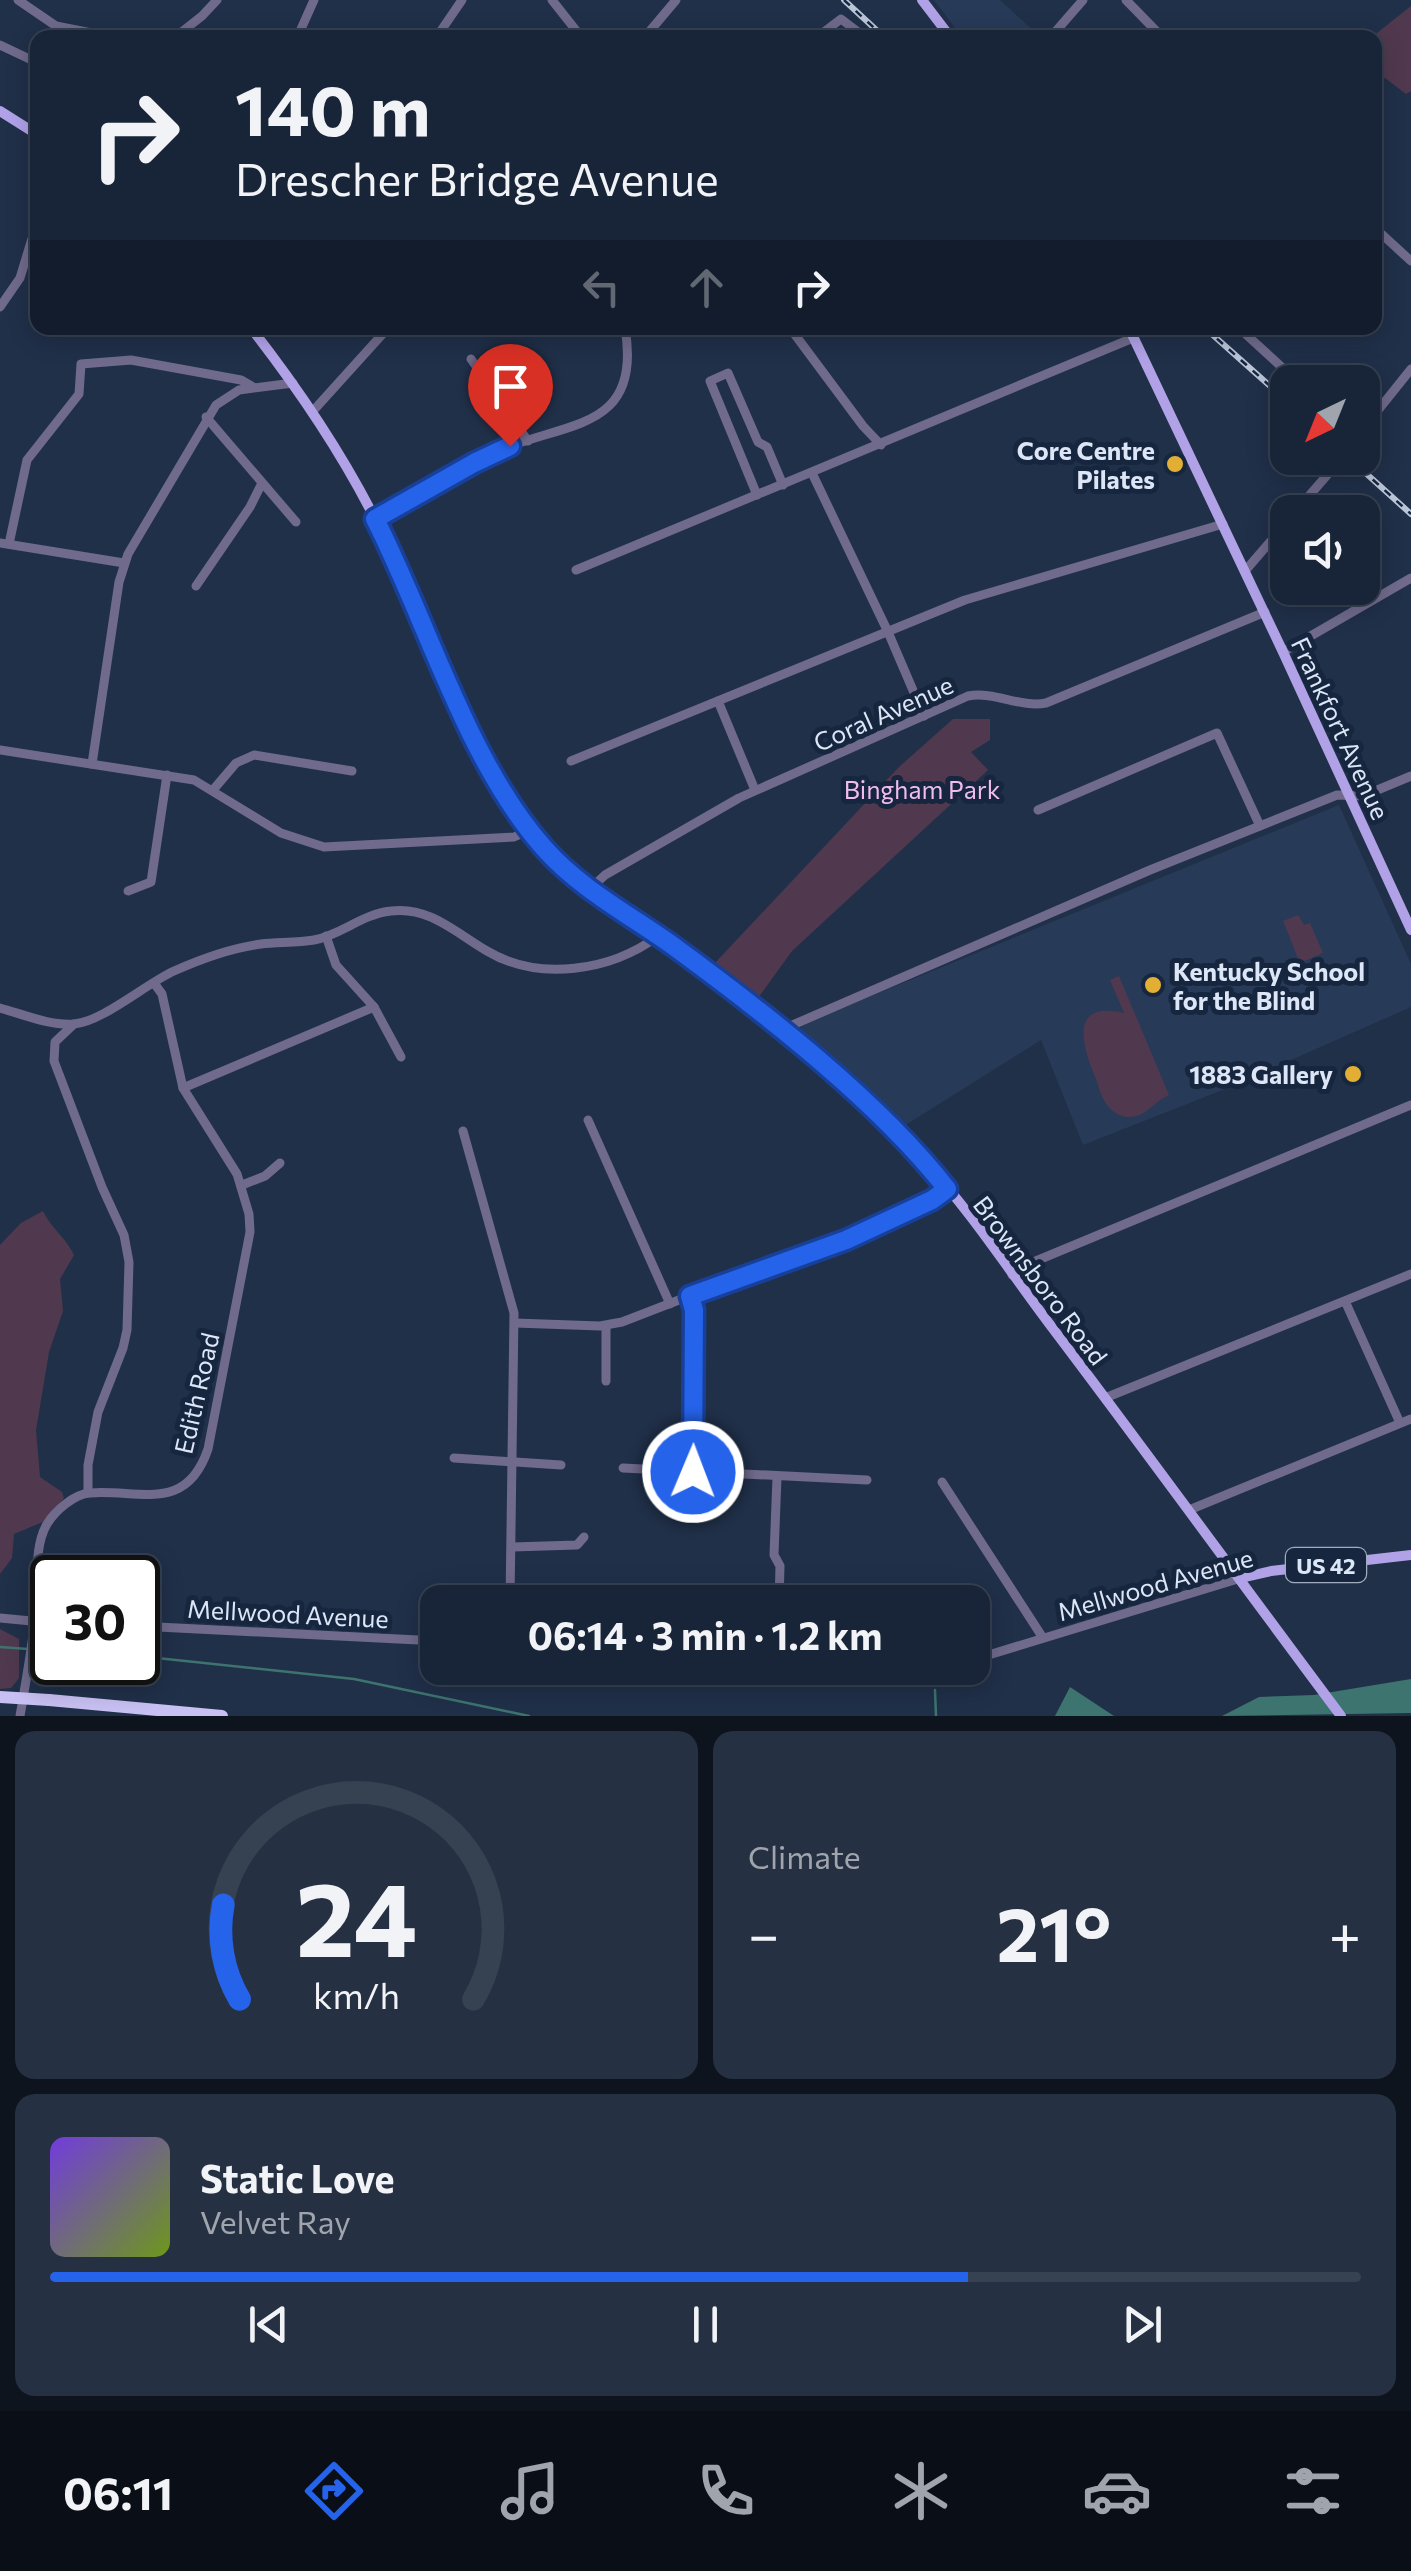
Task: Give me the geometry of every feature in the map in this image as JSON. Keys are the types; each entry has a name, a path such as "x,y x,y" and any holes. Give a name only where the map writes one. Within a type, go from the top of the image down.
{"highway":[{"path":"0,1697 222,1716"}],"main road":[{"path":"922,0 945,30"},
{"path":"0,111 30,129"},
{"name":"Brownsboro Road","path":"257,335 312,411 375,519 489,766 530,830 564,868 590,889 781,1030 927,1164 1241,1578"},
{"name":"Frankfort Avenue","path":"1132,335 1411,930"},
{"name":"Mellwood Avenue","path":"1241,1578 1271,1571 1411,1556"},
{"name":"US 42","path":"1241,1578 1341,1716"}],"street":[{"path":"18,0 56,26 76,30"},
{"path":"184,30 216,0"},
{"path":"301,30 314,0"},
{"path":"441,30 462,0"},
{"path":"552,0 576,30"},
{"path":"651,30 676,0"},
{"path":"1057,30 1083,0"},
{"path":"1126,0 1155,30"},
{"path":"826,30 841,18 856,30"},
{"path":"0,46 30,59"},
{"path":"1382,234 1411,261"},
{"path":"0,307 20,278 30,245"},
{"path":"312,411 382,335"},
{"path":"375,519 474,463 528,441 567,431 610,404 627,373 626,335"},
{"path":"795,335 881,445"},
{"path":"576,570 881,445 1127,335"},
{"path":"1247,335 1279,365"},
{"path":"472,359 528,441"},
{"path":"124,563 4,543 27,460 79,394 81,364 131,360 241,380 253,387"},
{"path":"1380,409 1411,369"},
{"path":"757,495 710,381 728,373 758,442 767,447 783,484"},
{"path":"92,764 124,563 206,417 224,398 253,387 293,383"},
{"path":"206,417 296,522"},
{"path":"812,473 924,716"},
{"path":"1310,495 1327,475"},
{"path":"196,586 262,483"},
{"path":"571,761 1002,588 1223,524"},
{"path":"1245,570 1270,542"},
{"path":"1283,652 1411,578"},
{"name":"Coral Avenue","path":"590,889 605,875 755,790 975,694 1035,707 1265,612"},
{"path":"718,701 755,790"},
{"path":"1038,810 1217,733 1260,826"},
{"path":"0,750 194,780 281,833 324,846 514,838 530,830"},
{"path":"214,790 236,762 254,755 352,771"},
{"path":"128,892 151,882 167,775"},
{"path":"781,1030 1260,826 1337,795 1363,796 1411,776"},
{"path":"0,1008 74,1024 92,1019 176,970 232,950 326,936 377,914 414,911 431,916 504,960 555,969 596,965 640,948 658,936"},
{"path":"326,936 336,966 374,1007 401,1057"},
{"name":"Edith Road","path":"88,1492 148,1496 169,1492 188,1482 204,1461 250,1232 242,1185 183,1088 162,994 154,983"},
{"path":"183,1088 374,1007"},
{"path":"41,1555 44,1530 56,1512 88,1492 88,1465 98,1412 127,1330 129,1262 124,1235 54,1060 55,1042 74,1024"},
{"path":"1012,1276 1031,1263 1411,1105"},
{"path":"588,1120 670,1304"},
{"path":"462,1131 515,1324 511,1585"},
{"path":"242,1185 270,1173 280,1162"},
{"path":"515,1324 606,1326 853,1236 932,1200 947,1189"},
{"path":"1105,1398 1411,1274"},
{"path":"690,1296 694,1310 693,1472"},
{"path":"1345,1301 1400,1423"},
{"path":"606,1326 606,1380"},
{"path":"1189,1510 1411,1419"},
{"path":"454,1458 561,1465"},
{"path":"623,1468 867,1480"},
{"path":"777,1477 774,1555 780,1566 779,1585"},
{"path":"942,1482 1043,1638"},
{"path":"512,1547 577,1544 584,1537"},
{"name":"Mellwood Avenue","path":"990,1654 1241,1578"},
{"path":"0,1618 30,1623"},
{"name":"Mellwood Avenue","path":"160,1627 420,1640"},
{"path":"20,1716 30,1656"}],"shaded area":[{"path":"934,0 1000,0 1033,30 957,30"},
{"name":"Kentucky School for the Blind","path":"1339,805 1411,964 1411,1007 1225,1089 1083,1145 1041,1040 904,1126 799,1034 801,1027 827,1014"},
{"path":"1411,1679 1411,1713 1222,1716 1259,1697 1314,1695"},
{"path":"1070,1687 1114,1716 1055,1716"}],"green space":[{"path":"1411,6 1411,91 1406,94 1382,78 1381,30"},
{"name":"Bingham Park","path":"953,719 990,719 990,740 971,752 988,770 792,951 758,998 714,964 899,767"},
{"path":"1298,915 1304,925 1310,923 1323,953 1300,963 1283,921"},
{"path":"1119,976 1169,1095 1141,1114 1129,1117 1115,1113 1104,1101 1084,1041 1087,1020 1094,1013 1124,1013 1110,980"},
{"path":"43,1211 74,1255 60,1279 63,1311 49,1352 36,1430 40,1477 62,1492 64,1498 45,1521 14,1534 12,1558 0,1574 0,1245 21,1223"},
{"path":"0,1629 19,1639 19,1678 11,1688 0,1689"}],"waterway":[{"path":"0,1647 28,1649"},
{"path":"160,1658 354,1679 529,1716"},
{"path":"935,1690 936,1716"}],"railway":[{"path":"844,0 876,30"},
{"path":"1213,335 1270,386"},
{"path":"1368,475 1411,514"}],"place":[{"name":"Core Centre Pilates","path":"1175,464"},
{"name":"Kentucky School for the Blind","path":"1153,985"},
{"name":"1883 Gallery","path":"1353,1074"}],"route":[{"path":"510,446 375,519 505,795 545,849 577,880 699,965 776,1026 855,1094 927,1164 947,1189 932,1200 846,1240 690,1296 694,1310 693,1472"}]}
